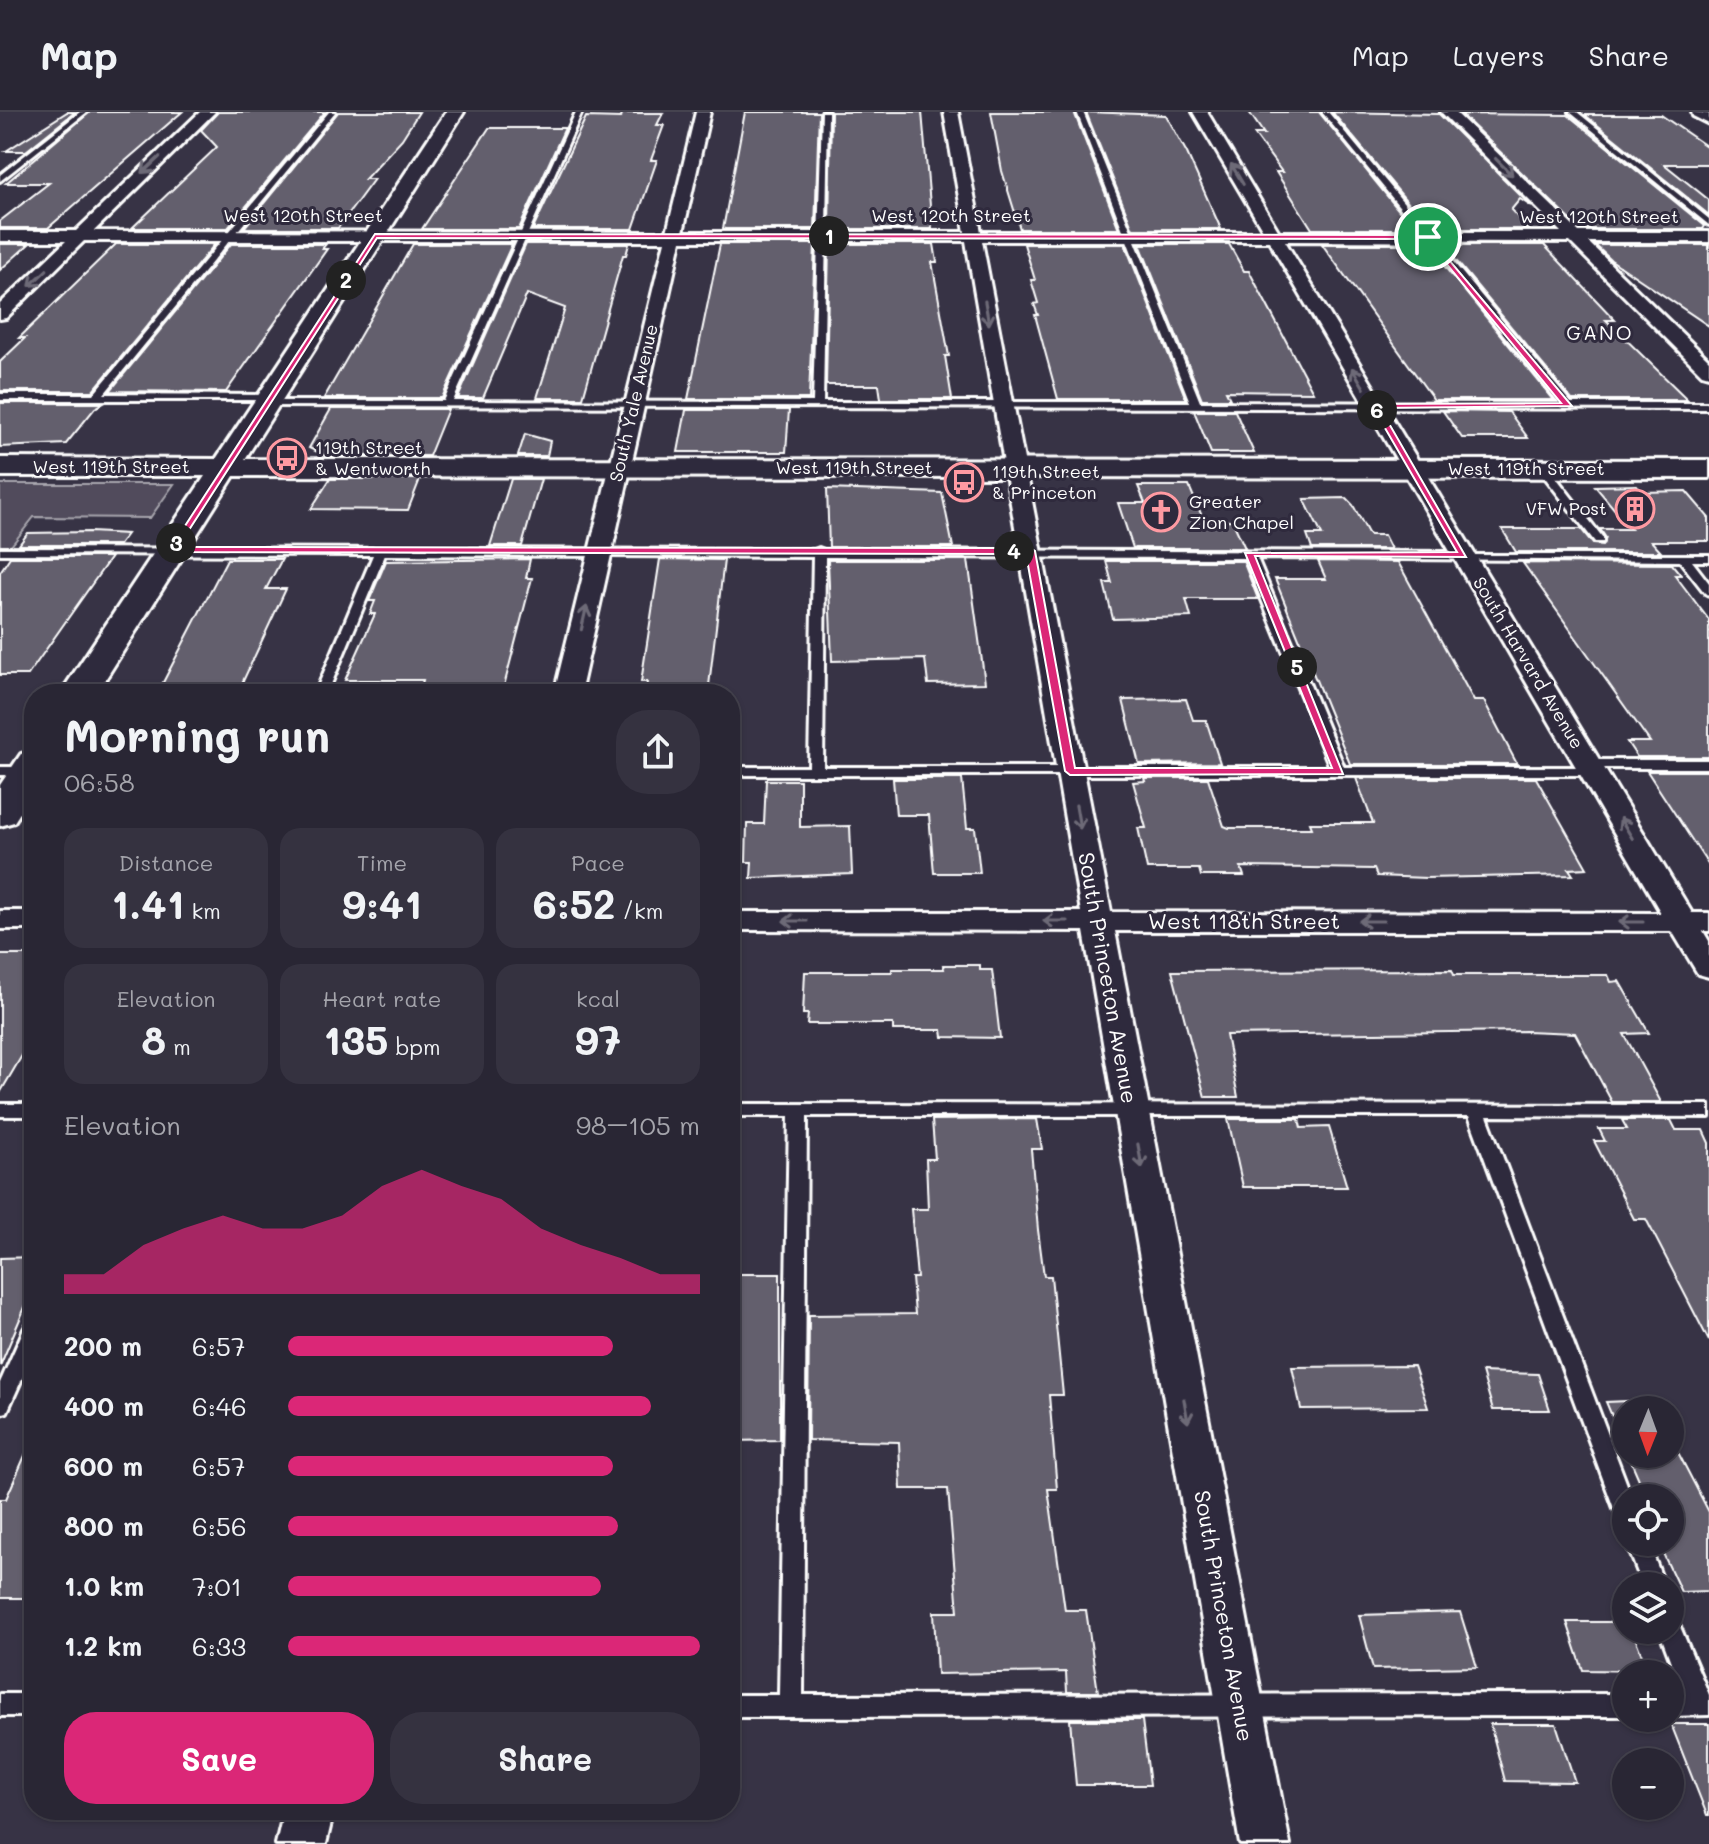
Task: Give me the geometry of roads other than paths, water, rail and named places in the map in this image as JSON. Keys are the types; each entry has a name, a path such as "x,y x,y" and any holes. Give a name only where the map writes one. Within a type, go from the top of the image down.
{"street":[{"path":"0,314 208,112"},
{"path":"84,684 455,112"},
{"name":"South Yale Avenue","path":"569,684 703,112"},
{"name":"South Princeton Avenue","path":"951,112 1265,1844"},
{"name":"South Harvard Avenue","path":"1200,112 1590,768 1696,922 1709,967"},
{"path":"1448,112 1709,370"},
{"path":"1698,113 1709,120"},
{"name":"West 120th Street","path":"0,236 1709,237"},
{"name":"West 119th Street","path":"0,467 1709,469"},
{"path":"0,814 24,769"},
{"path":"0,920 24,920"},
{"name":"West 118th Street","path":"740,921 1696,922"},
{"path":"301,1844 307,1820"}],"lane":[{"path":"0,179 84,112"},
{"path":"96,398 332,112"},
{"path":"447,405 526,236 579,112"},
{"path":"818,405 825,112"},
{"path":"1080,112 1196,405"},
{"path":"1325,112 1568,406"},
{"path":"1573,112 1709,223"},
{"path":"0,397 447,405 1709,406"},
{"path":"1544,469 1599,540"},
{"path":"0,551 1030,551 1709,558"},
{"path":"325,684 381,551"},
{"path":"816,771 819,551"},
{"path":"1249,553 1339,771"},
{"path":"1683,558 1709,591"},
{"path":"740,771 1339,771 1709,764"},
{"path":"0,1110 24,1110"},
{"path":"740,1110 1709,1111"},
{"path":"791,1706 798,1111"},
{"path":"1476,1111 1616,1484"},
{"path":"0,1406 24,1352"},
{"path":"1677,1644 1704,1705"},
{"path":"0,1705 24,1705"},
{"path":"740,1706 1612,1705"}],"place":[{"name":"119th Street & Wentworth","path":"287,458"},
{"name":"119th Street & Princeton","path":"964,482"},
{"name":"VFW Post","path":"1635,509"},
{"name":"Greater Zion Chapel","path":"1161,512"}],"district":[{"name":"GANO","path":"1600,333"}]}
